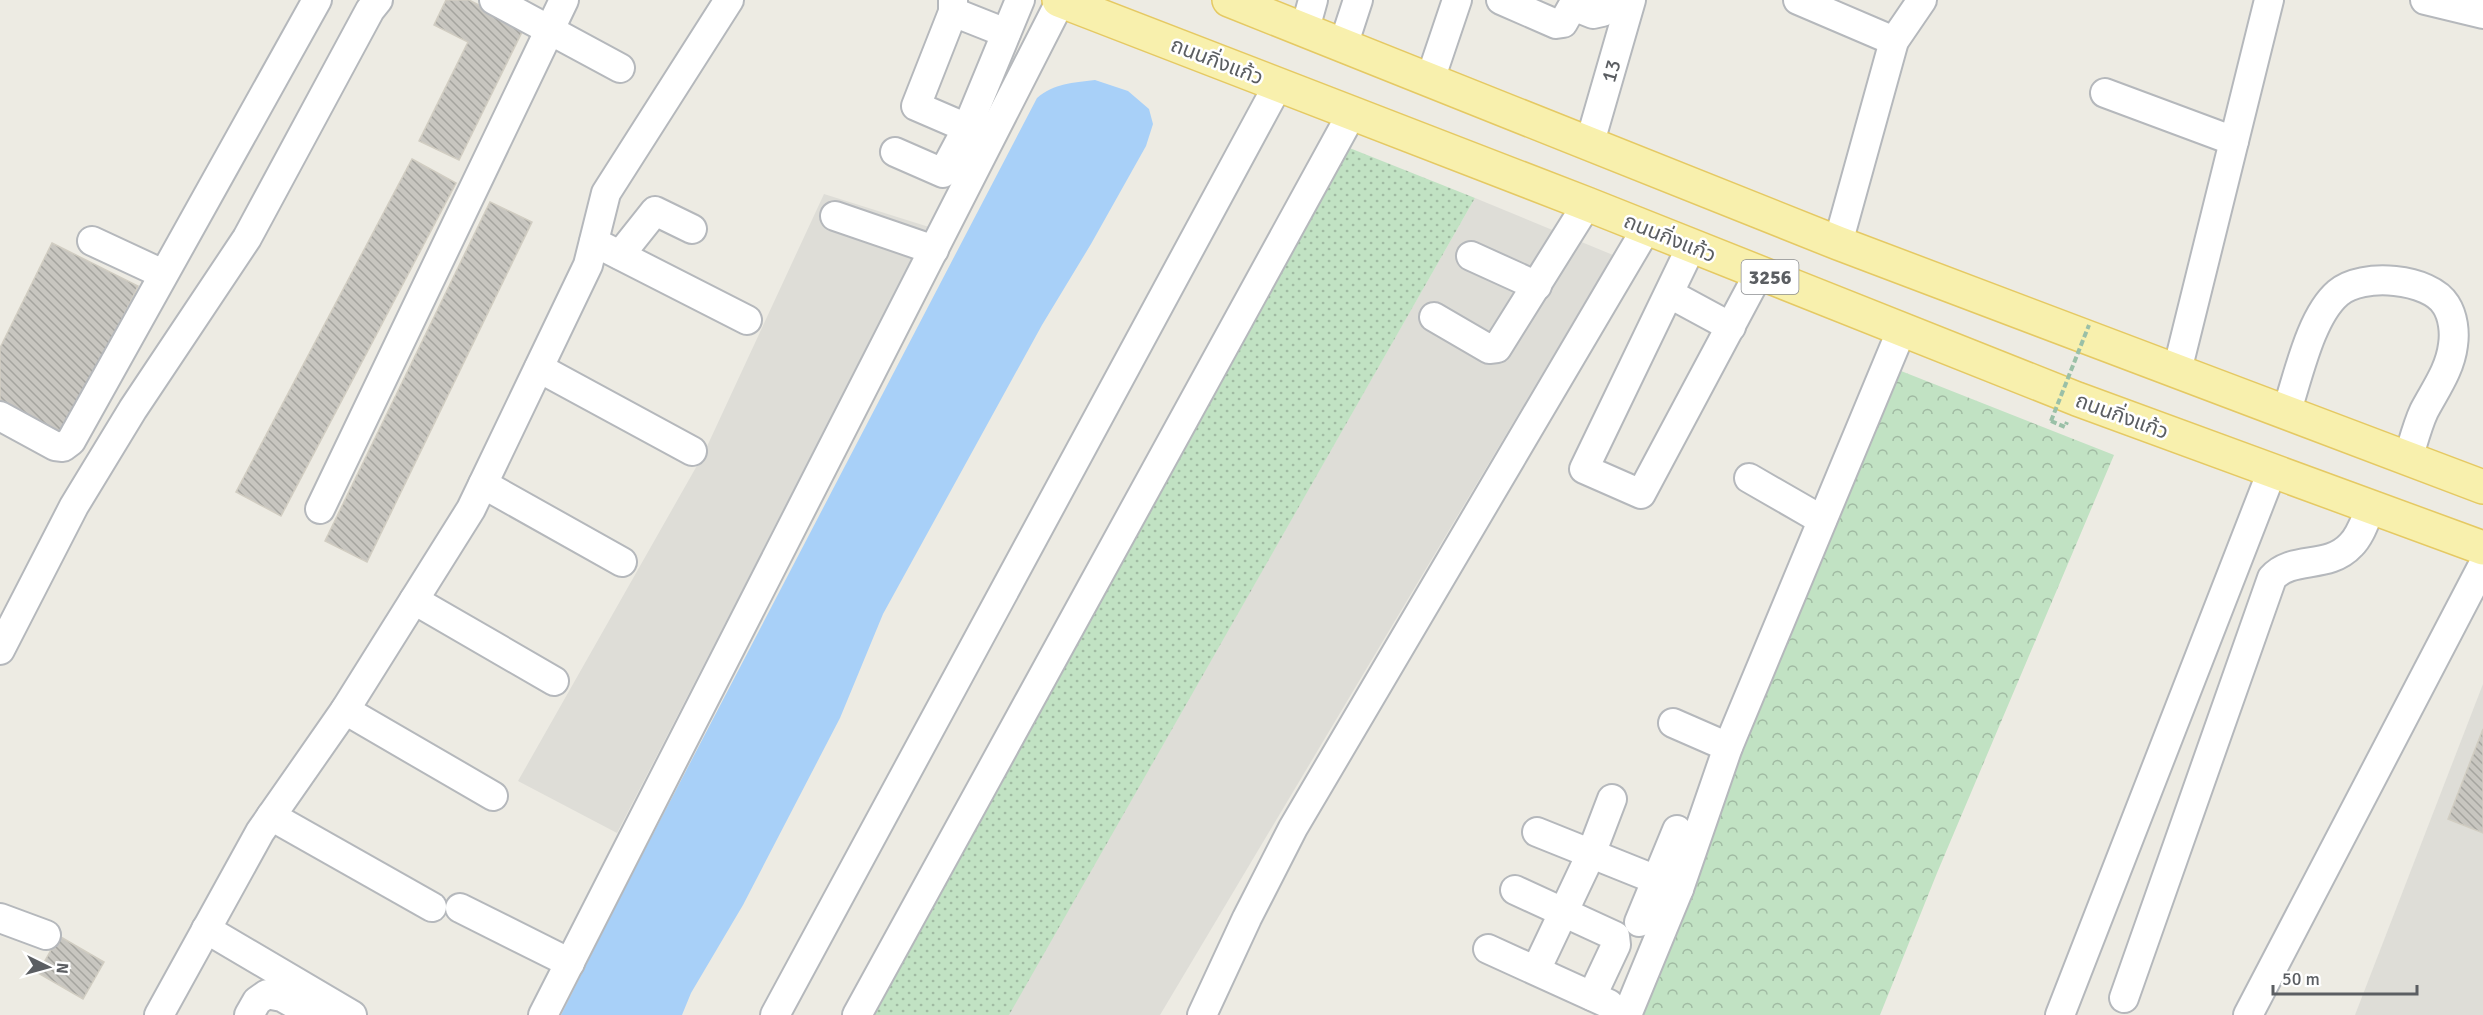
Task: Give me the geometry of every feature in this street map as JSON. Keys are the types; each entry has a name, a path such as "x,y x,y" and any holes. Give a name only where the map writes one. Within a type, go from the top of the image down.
{"main road":[{"name":"ถนนกิ่งแก้ว","path":"1060,0 1587,204 2077,399 2483,548"},
{"name":"3256","path":"1229,0 1309,15 1343,46 1590,142 1838,243 2483,487"}],"street":[{"path":"0,416 55,446 63,447 72,441 317,0"},
{"path":"0,650 74,506 133,409 247,238 370,10 378,0"},
{"path":"494,0 620,68"},
{"path":"320,509 564,0"},
{"path":"159,1015 271,816 345,710 471,510 588,265 606,193 729,0"},
{"path":"895,152 944,173 967,128 1020,0"},
{"path":"543,1015 1060,0"},
{"path":"1343,46 1358,0"},
{"path":"1512,2 1556,24 1563,23 1574,3 1598,14 1602,12 1607,0"},
{"name":"13","path":"1590,142 1631,0"},
{"path":"1798,0 1903,22"},
{"path":"1838,243 1903,22 1922,0"},
{"path":"2177,371 2269,0"},
{"path":"2425,0 2483,14"},
{"path":"1430,80 1454,1"},
{"path":"967,128 916,106 953,6 1006,33"},
{"path":"775,1015 1278,85"},
{"path":"2105,93 2234,141"},
{"path":"857,1015 1352,113"},
{"path":"1434,317 1489,349 1497,348 1587,204"},
{"path":"620,255 655,211 692,229"},
{"path":"835,216 933,250"},
{"path":"1202,1015 1247,918 1293,828 1646,229"},
{"path":"92,241 163,274"},
{"path":"594,242 747,320"},
{"path":"1691,247 1584,469 1641,494 1760,273"},
{"path":"1471,256 1537,286"},
{"path":"2286,413 2319,316 2339,292 2369,279 2394,279 2430,292 2446,304 2453,325 2453,346 2441,384 2419,422 2408,459"},
{"path":"1670,294 1731,327"},
{"path":"1488,949 1627,1014 1668,884 1728,747 1902,329"},
{"path":"539,368 692,451"},
{"path":"2060,1015 2272,471"},
{"path":"1749,478 1822,520"},
{"path":"483,484 622,562"},
{"path":"2124,998 2272,578 2280,569 2330,560 2350,546 2358,536 2371,507"},
{"path":"2248,1015 2483,565"},
{"path":"414,600 554,681"},
{"path":"345,710 493,796"},
{"path":"1673,723 1728,747"},
{"path":"1536,970 1591,854 1612,799"},
{"path":"271,816 432,907"},
{"path":"1639,922 1668,884 1677,830"},
{"path":"1537,832 1668,884"},
{"path":"1515,890 1615,936 1617,940 1592,996"},
{"path":"460,908 570,963"},
{"path":"0,918 46,935"},
{"path":"206,929 352,1015"},
{"path":"249,1015 257,1001 267,994 282,997 314,1015"}],"path":[{"path":"2051,421 2089,325"}],"shaded area":[{"path":"824,194 929,227 617,833 518,781 703,455"},
{"path":"1475,198 1613,255 1160,1015 1008,1015"},
{"path":"2483,684 2483,1015 2355,1015"}],"green space":[{"path":"1342,145 1475,198 1009,1015 865,1015"},
{"path":"1896,369 2114,455 1937,873 1880,1015 1640,1015 1720,801"}],"water":[{"path":"1095,80 1128,91 1149,109 1153,124 1146,146 1042,325 883,614 840,718 743,905 691,993 682,1015 561,1015 617,903 1037,98 1050,89"}],"building":[{"path":"446,0 469,0 524,28 459,160 419,141 468,42 434,25"},
{"path":"412,159 456,183 281,516 236,492"},
{"path":"490,202 532,222 367,562 325,541"},
{"path":"52,243 138,286 64,436 0,404 0,348"},
{"path":"2483,729 2483,833 2448,819"},
{"path":"59,936 104,962 83,999 38,973"}]}
